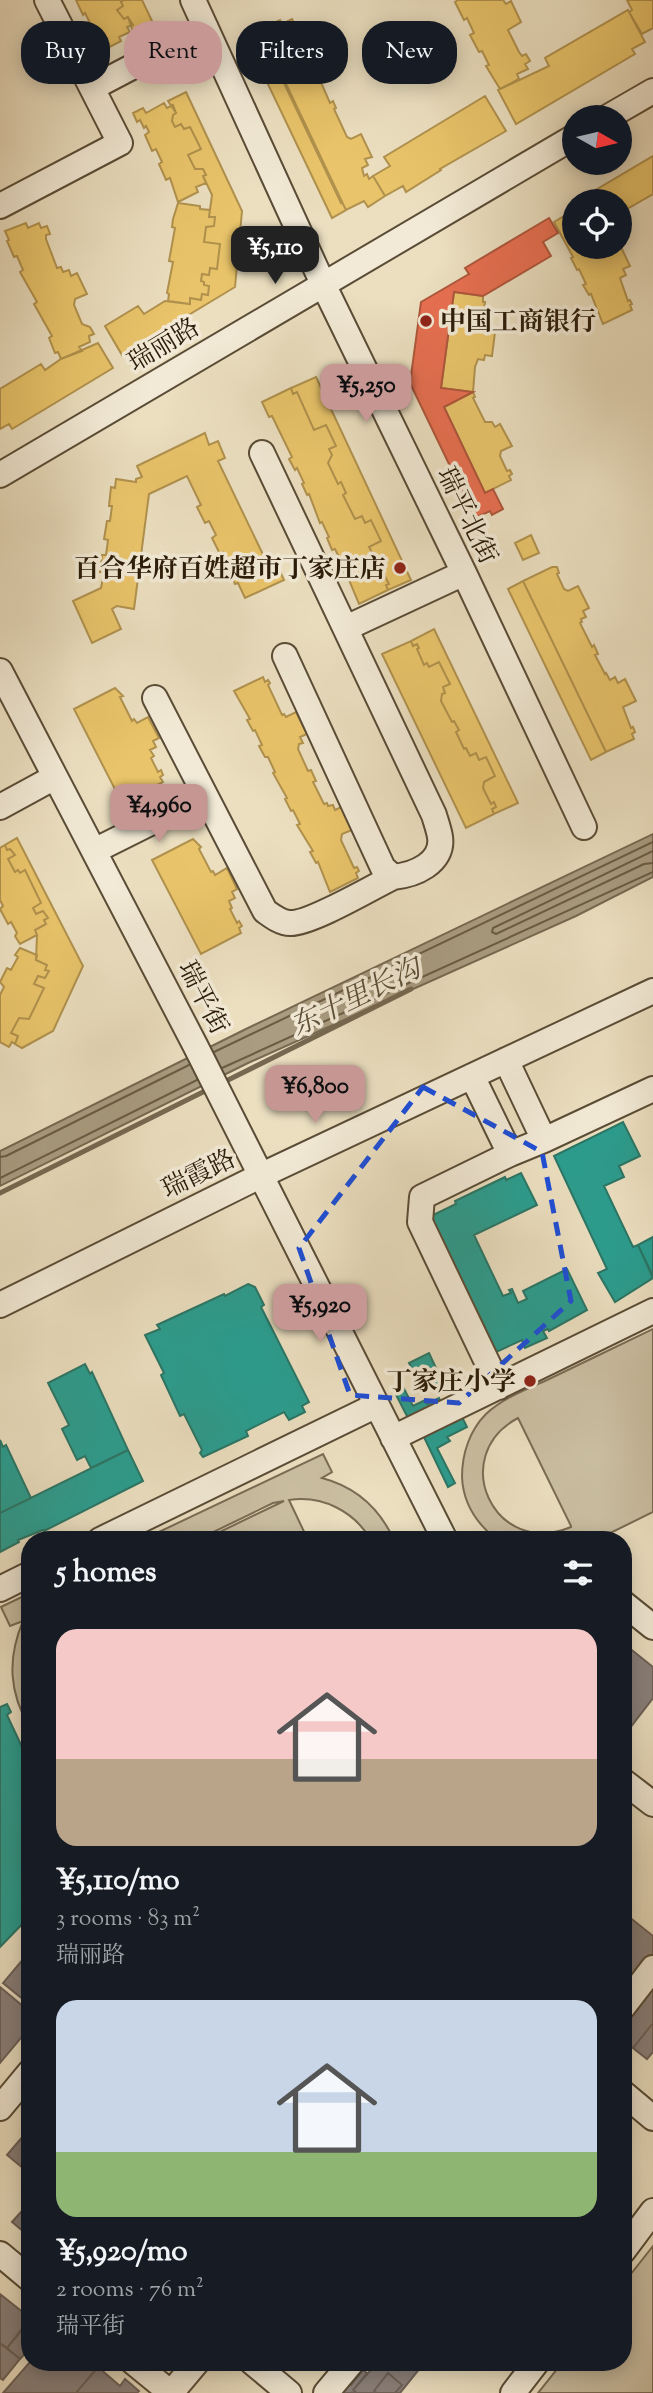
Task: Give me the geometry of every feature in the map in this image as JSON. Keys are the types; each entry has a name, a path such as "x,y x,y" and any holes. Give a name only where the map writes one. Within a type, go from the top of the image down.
{"street":[{"path":"0,206 120,143 47,0"},
{"name":"瑞平北街","path":"194,0 203,21"},
{"name":"瑞平北街","path":"222,63 323,284 584,827"},
{"path":"92,88 124,71"},
{"path":"629,105 653,91"},
{"name":"瑞丽路","path":"0,475 562,144"},
{"path":"155,698 265,911 276,919 290,923 306,920 393,877 410,873 432,862 440,853 441,839 434,815 262,453"},
{"path":"346,628 464,573"},
{"path":"285,656 383,868 393,877"},
{"name":"瑞平街","path":"0,671 195,1045 440,1531"},
{"path":"0,807 55,777"},
{"path":"94,850 204,796"},
{"name":"瑞霞路","path":"0,1305 260,1176 653,991"},
{"path":"506,1060 544,1140"},
{"path":"472,1076 510,1154"},
{"path":"499,1387 420,1222 422,1198 653,1088"},
{"path":"393,1438 653,1311"},
{"path":"118,1531 377,1405"},
{"path":"0,1589 21,1578"},
{"path":"632,1610 653,1627"},
{"path":"632,1788 653,1804"},
{"path":"632,1995 653,1968"},
{"path":"0,2108 21,2083"},
{"path":"632,2100 653,2118"},
{"path":"632,2238 653,2211"},
{"path":"0,2254 21,2272"},
{"path":"144,2371 171,2393 189,2371"},
{"path":"262,2371 289,2393"},
{"path":"326,2393 344,2371"},
{"path":"513,2393 530,2371"}],"highlighted area":[{"path":"423,1087 542,1152 571,1301 459,1403 350,1395 299,1248"}],"shaded area":[{"path":"653,1329 653,1512 614,1531 553,1531 571,1527 518,1418 497,1435 486,1456 483,1478 489,1499 502,1517 520,1529 532,1531 487,1531 472,1512 465,1496 463,1459 476,1427 486,1414 507,1399"},
{"path":"323,1454 332,1472 322,1478 345,1487 365,1500 374,1508 390,1531 365,1531 336,1507 301,1499 289,1500 304,1531 222,1531 284,1501 273,1503 215,1531 161,1531"},
{"path":"21,1597 21,1622 10,1626 1,1607"},
{"path":"21,1627 21,1710 13,1676 14,1649"},
{"path":"653,2246 653,2393 538,2393 556,2371 632,2371 632,2273"}],"water":[{"path":"653,834 653,877 576,916 248,1063 0,1186 0,1151 246,1029"}],"building: Homes":[{"path":"76,0 124,0 121,2 123,6 117,10 124,19 128,17 130,21 124,21 124,35 119,37 121,41 110,47 110,21 89,21 85,13 83,15"},
{"path":"142,0 152,21 129,21 128,17 124,19 117,10 123,6 121,2"},
{"path":"503,0 506,4 511,1 521,22 508,30 519,52 522,56 526,54 530,61 525,64 528,69 517,74 519,79 500,89 486,66 489,65 482,51 479,52 470,35 474,33 467,18 464,20 455,2"},
{"path":"627,0 653,0 653,28 642,34 629,12 632,10"},
{"path":"628,10 645,42 632,49 635,54 516,124 498,90 549,66 545,58"},
{"path":"268,84 286,84 346,210 332,218"},
{"path":"284,84 322,84 330,103 333,101 347,137 351,139 361,134 372,157 365,159 368,165 362,168 364,176 367,174 369,179 373,176 385,196 368,207 364,201 346,210"},
{"path":"186,92 242,211 235,287 122,355 105,326 138,306 144,314 165,301 190,304 190,298 201,300 202,294 208,295 209,286 201,281 202,274 209,275 210,268 217,269 220,244 204,242 206,227 214,226 215,217 209,217 212,195 203,176 206,175 203,169 195,169 188,155 201,149 190,127 184,129 181,124 175,127 172,121 176,113 168,101"},
{"path":"485,96 506,131 406,192 403,186 385,196 373,176 390,166 384,157"},
{"path":"164,103 167,108 173,105 176,113 172,121 175,127 181,124 184,129 190,127 201,149 188,155 195,169 203,169 206,175 203,176 206,183 196,187 198,192 178,202 170,178 166,180 159,164 162,162 156,149 152,151 145,135 149,132 146,126 144,128 140,120 137,122 133,113 143,108 146,113"},
{"path":"653,156 653,194 632,206 632,189 597,189 621,175 632,175 632,168"},
{"path":"178,203 210,210 209,217 215,217 214,226 206,227 204,242 220,244 217,269 210,268 209,275 202,274 201,281 209,286 208,295 202,294 201,300 190,298 190,304 168,301 167,293 173,262 169,261 175,228 172,227"},
{"path":"562,217 562,237 554,222"},
{"path":"26,223 28,228 39,223 41,228 47,226 50,234 46,235 46,239 57,268 61,267 63,272 69,270 71,276 77,273 87,294 75,299 74,305 82,324 90,327 94,334 89,336 90,342 79,347 82,351 61,359 58,352 55,353 49,338 52,336 20,272 23,270 17,256 14,257 7,241 9,240 5,231"},
{"path":"572,259 627,259 630,266 623,269 626,275 620,278 628,301 632,304 632,310 603,324 591,294 589,295 583,285 586,284 579,269 577,270"},
{"path":"454,292 483,296 485,302 482,330 495,332 492,356 485,355 484,360 478,359 475,367 473,392 441,388"},
{"path":"549,312 557,328 550,332 542,316"},
{"path":"98,343 113,368 12,429 9,424 0,429 0,389 41,364 45,370 61,359"},
{"path":"316,377 411,580 388,590 386,585 389,584 369,547 381,541 371,520 365,523 362,516 355,519 343,495 346,493 341,482 338,484 328,463 332,455 329,449 336,446 326,425 314,430 297,392 293,394 291,388"},
{"path":"291,388 293,394 297,392 314,430 326,425 336,446 329,449 332,455 328,463 338,484 341,482 346,493 343,495 355,519 362,516 365,523 371,520 381,541 369,547 389,584 386,585 388,590 359,604 347,575 345,576 339,564 342,563 335,549 332,550 327,538 329,537 322,522 320,523 309,494 307,495 297,468 295,470 289,459 292,457 262,402"},
{"path":"473,392 473,398 485,422 492,422 495,427 500,424 512,446 501,451 500,456 507,471 510,470 512,474 509,476 511,480 485,493 444,407"},
{"path":"205,433 209,445 218,441 225,458 218,461 269,567 276,563 284,580 245,598 238,583 235,584 223,552 220,554 212,538 216,535 209,521 205,523 197,507 201,505 187,476 149,494 134,609 117,606 112,609 121,629 92,643 73,601 101,588 104,572 100,572 102,555 106,555 108,540 104,539 112,506 109,506 111,487 115,488 116,479 136,482 136,479 142,477 137,466"},
{"path":"531,535 539,553 523,560 515,543"},
{"path":"557,567 557,574 564,589 568,591 578,586 589,608 583,611 586,617 581,619 580,623 592,647 594,645 598,654 595,655 610,680 615,677 618,683 625,679 636,701 623,707 635,732 632,734 634,739 606,752 523,581"},
{"path":"523,581 606,752 591,760 508,589"},
{"path":"434,629 518,803 494,814 494,802 491,804 483,788 484,782 495,776 486,757 479,760 476,753 470,756 466,748 464,749 456,732 459,730 441,701 442,694 445,693 443,687 450,684 439,662 429,667 427,663 424,665 417,644 413,646 411,641"},
{"path":"411,641 413,646 417,644 424,665 427,663 429,667 439,662 450,684 443,687 445,693 442,694 441,701 459,730 456,732 464,749 466,748 470,756 476,753 479,760 486,757 495,776 484,782 483,788 491,804 494,802 494,814 466,828 382,654"},
{"path":"263,677 265,682 268,680 270,683 268,685 282,715 286,717 296,712 307,734 300,737 303,743 299,744 298,749 308,771 311,770 316,781 313,782 324,804 333,805 335,810 341,807 352,830 342,834 341,840 354,868 357,867 359,871 356,873 358,878 330,892 318,862 316,863 310,852 313,851 297,825 300,824 273,773 275,772 268,757 265,757 259,746 262,745 247,720 250,719 234,691"},
{"path":"115,688 123,696 120,697 132,721 134,719 137,723 148,717 159,738 153,741 156,747 150,750 154,756 151,758 158,772 161,770 163,775 160,777 163,782 122,803 74,709"},
{"path":"17,838 83,966 53,1031 22,1048 15,1044 18,1036 11,1033 19,1018 29,1019 44,988 34,984 38,976 45,978 49,971 45,970 47,965 36,960 35,930 46,924 44,920 48,918 43,911 36,914 33,908 41,903 25,870 15,872 8,859 15,855 10,849 7,850 5,845"},
{"path":"193,839 201,847 199,849 211,872 215,875 227,868 237,889 232,892 235,898 229,901 232,908 230,909 237,923 239,921 242,926 239,928 241,933 201,954 152,860"},
{"path":"5,845 7,850 10,849 15,855 8,859 15,872 25,870 41,903 33,908 36,914 43,911 48,918 44,920 46,924 35,930 37,935 20,944 11,922 8,924 0,909 3,906 0,900 0,848"},
{"path":"20,948 37,955 36,960 47,965 45,970 49,971 45,978 38,976 34,984 44,988 29,1019 19,1018 11,1033 18,1036 15,1044 12,1042 9,1047 0,1042 0,995 4,987 0,982 7,968 11,970"}],"building: Shops":[{"path":"549,218 558,233 543,242 551,256 483,296 454,292 441,388 473,392 444,407 485,493 493,489 503,509 492,515 490,511 475,518 410,383 421,302 469,274 465,268"}],"building: Schools":[{"path":"623,1122 640,1156 619,1166 624,1177 604,1186 633,1247 638,1245 653,1278 615,1302 598,1273 607,1269 554,1156"},
{"path":"521,1173 537,1205 474,1235 503,1296 511,1293 509,1290 512,1289 518,1303 527,1299 523,1291 567,1269 587,1310 549,1331 543,1331 547,1338 525,1348 522,1340 494,1353 429,1217 505,1177 506,1180"},
{"path":"653,1237 653,1276 638,1245"},
{"path":"248,1284 255,1287 264,1305 261,1307 309,1402 302,1406 305,1412 289,1420 284,1412 246,1431 248,1436 203,1457 184,1414 180,1416 161,1375 164,1373 145,1335 160,1329 157,1325"},
{"path":"429,1353 443,1383 423,1392 409,1363"},
{"path":"85,1364 90,1374 92,1372 128,1450 91,1468 85,1456 77,1460 62,1429 69,1425 48,1383"},
{"path":"401,1383 413,1406 425,1400 427,1404 439,1398 443,1406 409,1420 392,1387"},
{"path":"462,1417 467,1427 447,1437 450,1441 437,1448 455,1483 448,1487 422,1433"},
{"path":"0,1440 3,1447 6,1445 31,1498 0,1513"},
{"path":"128,1450 143,1481 44,1531 21,1531 19,1542 0,1552 0,1513"},
{"path":"7,1704 11,1712 7,1715 21,1745 21,1925 0,1947 0,1707"}],"building: Industry":[{"path":"632,1650 653,1667 653,1698 632,1725"},
{"path":"632,1919 653,1936 653,1958 632,1985"},
{"path":"21,1962 21,1998 3,1983"},
{"path":"0,1987 21,2004 21,2038 0,2063"},
{"path":"653,1989 653,2023 633,2048 632,2015"},
{"path":"653,2023 653,2052 647,2059 633,2048"},
{"path":"21,2139 21,2167 7,2155"},
{"path":"21,2212 21,2230 12,2222"},
{"path":"0,2294 21,2311 21,2330 7,2348 0,2343"},
{"path":"21,2331 21,2358 7,2348"},
{"path":"0,2343 20,2359 3,2380 0,2378"},
{"path":"22,2371 95,2371 76,2393 3,2393"},
{"path":"95,2371 103,2371 120,2386 125,2379 139,2391 137,2393 76,2393"},
{"path":"362,2371 367,2373 353,2390 357,2393 341,2393 347,2382 351,2385"},
{"path":"370,2371 418,2371 400,2393 395,2393 402,2385 388,2373 374,2391 377,2393 357,2393 353,2390"},
{"path":"388,2373 402,2385 395,2393 377,2393 374,2391"}],"waterway":[{"name":"东十里长沟","path":"222,1083 411,989"},
{"name":"东十里长沟","path":"0,1193 211,1088"}],"place":[{"name":"中国工商银行","path":"426,321"},
{"name":"百合华府百姓超市丁家庄店","path":"400,568"},
{"name":"丁家庄小学","path":"530,1381"}]}
